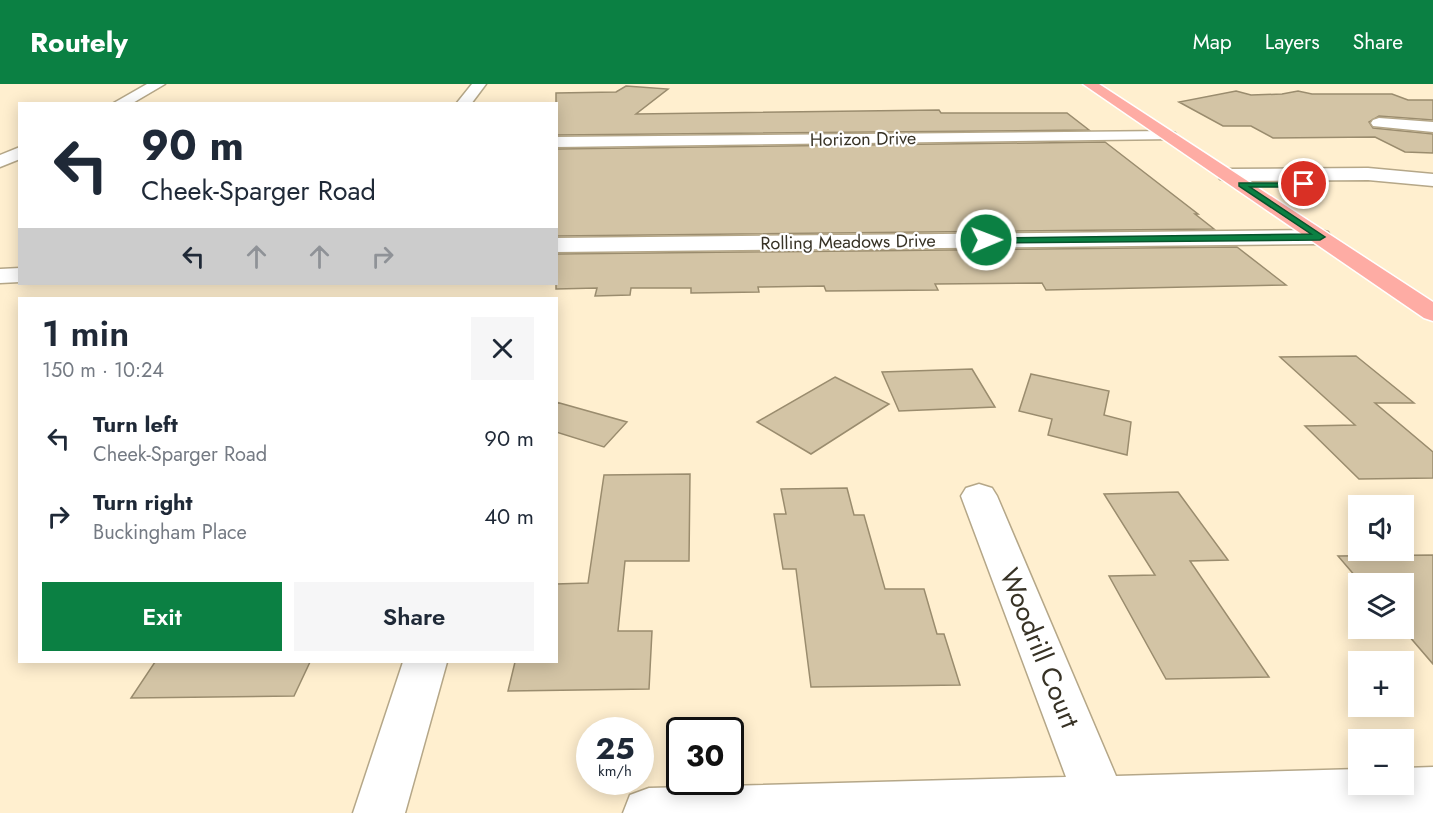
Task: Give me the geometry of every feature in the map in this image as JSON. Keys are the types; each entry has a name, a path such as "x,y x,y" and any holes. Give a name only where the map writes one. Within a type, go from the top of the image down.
{"main road":[{"path":"1090,84 1433,313"}],"street":[{"path":"123,102 158,84"},
{"path":"464,102 479,84"},
{"path":"1379,123 1433,127"},
{"name":"Horizon Drive","path":"558,142 1169,136"},
{"path":"0,162 18,153"},
{"path":"0,170 18,170"},
{"path":"1234,180 1388,185 1409,180 1433,180"},
{"name":"Rolling Meadows Drive","path":"558,245 1320,237"},
{"path":"0,276 18,275"},
{"name":"Woodrill Court","path":"980,496 1101,800"},
{"path":"379,813 425,663"},
{"path":"649,813 1433,791"}],"building":[{"path":"626,86 668,89 636,114 939,110 941,113 1067,113 1089,130 558,135 556,93 616,92"},
{"path":"1236,91 1251,95 1298,91 1312,94 1392,94 1408,100 1433,100 1433,120 1379,116 1369,122 1373,128 1433,134 1433,153 1405,152 1375,137 1273,138 1251,126 1223,126 1179,102"},
{"path":"1105,142 1214,229 558,236 558,149"},
{"path":"1237,247 1286,285 1046,290 1042,283 935,284 938,290 826,291 824,286 758,287 759,292 691,293 691,288 631,288 630,295 595,296 597,288 556,289 558,254"},
{"path":"1356,356 1414,403 1375,403 1433,452 1433,478 1359,479 1305,426 1355,425 1280,357"},
{"path":"972,369 995,407 899,411 882,372"},
{"path":"1031,374 1109,391 1104,415 1131,422 1127,455 1048,435 1052,419 1019,411"},
{"path":"835,377 889,404 811,454 757,422"},
{"path":"558,403 627,422 604,447 558,433"},
{"path":"690,474 689,561 625,561 618,631 652,631 649,689 508,691 515,663 558,663 558,584 588,583 604,475"},
{"path":"847,488 854,515 864,515 885,589 924,589 937,634 944,634 960,685 811,687 796,569 783,569 774,514 786,514 781,489"},
{"path":"1178,492 1228,560 1190,561 1269,677 1166,679 1109,576 1155,575 1104,494"},
{"path":"1414,555 1433,555 1433,664 1411,639 1414,639 1414,573 1353,573 1338,556 1348,556 1348,561 1414,561"},
{"path":"154,663 310,663 294,696 131,698"}],"route":[{"path":"986,240 1320,237 1242,184 1304,184"}]}
